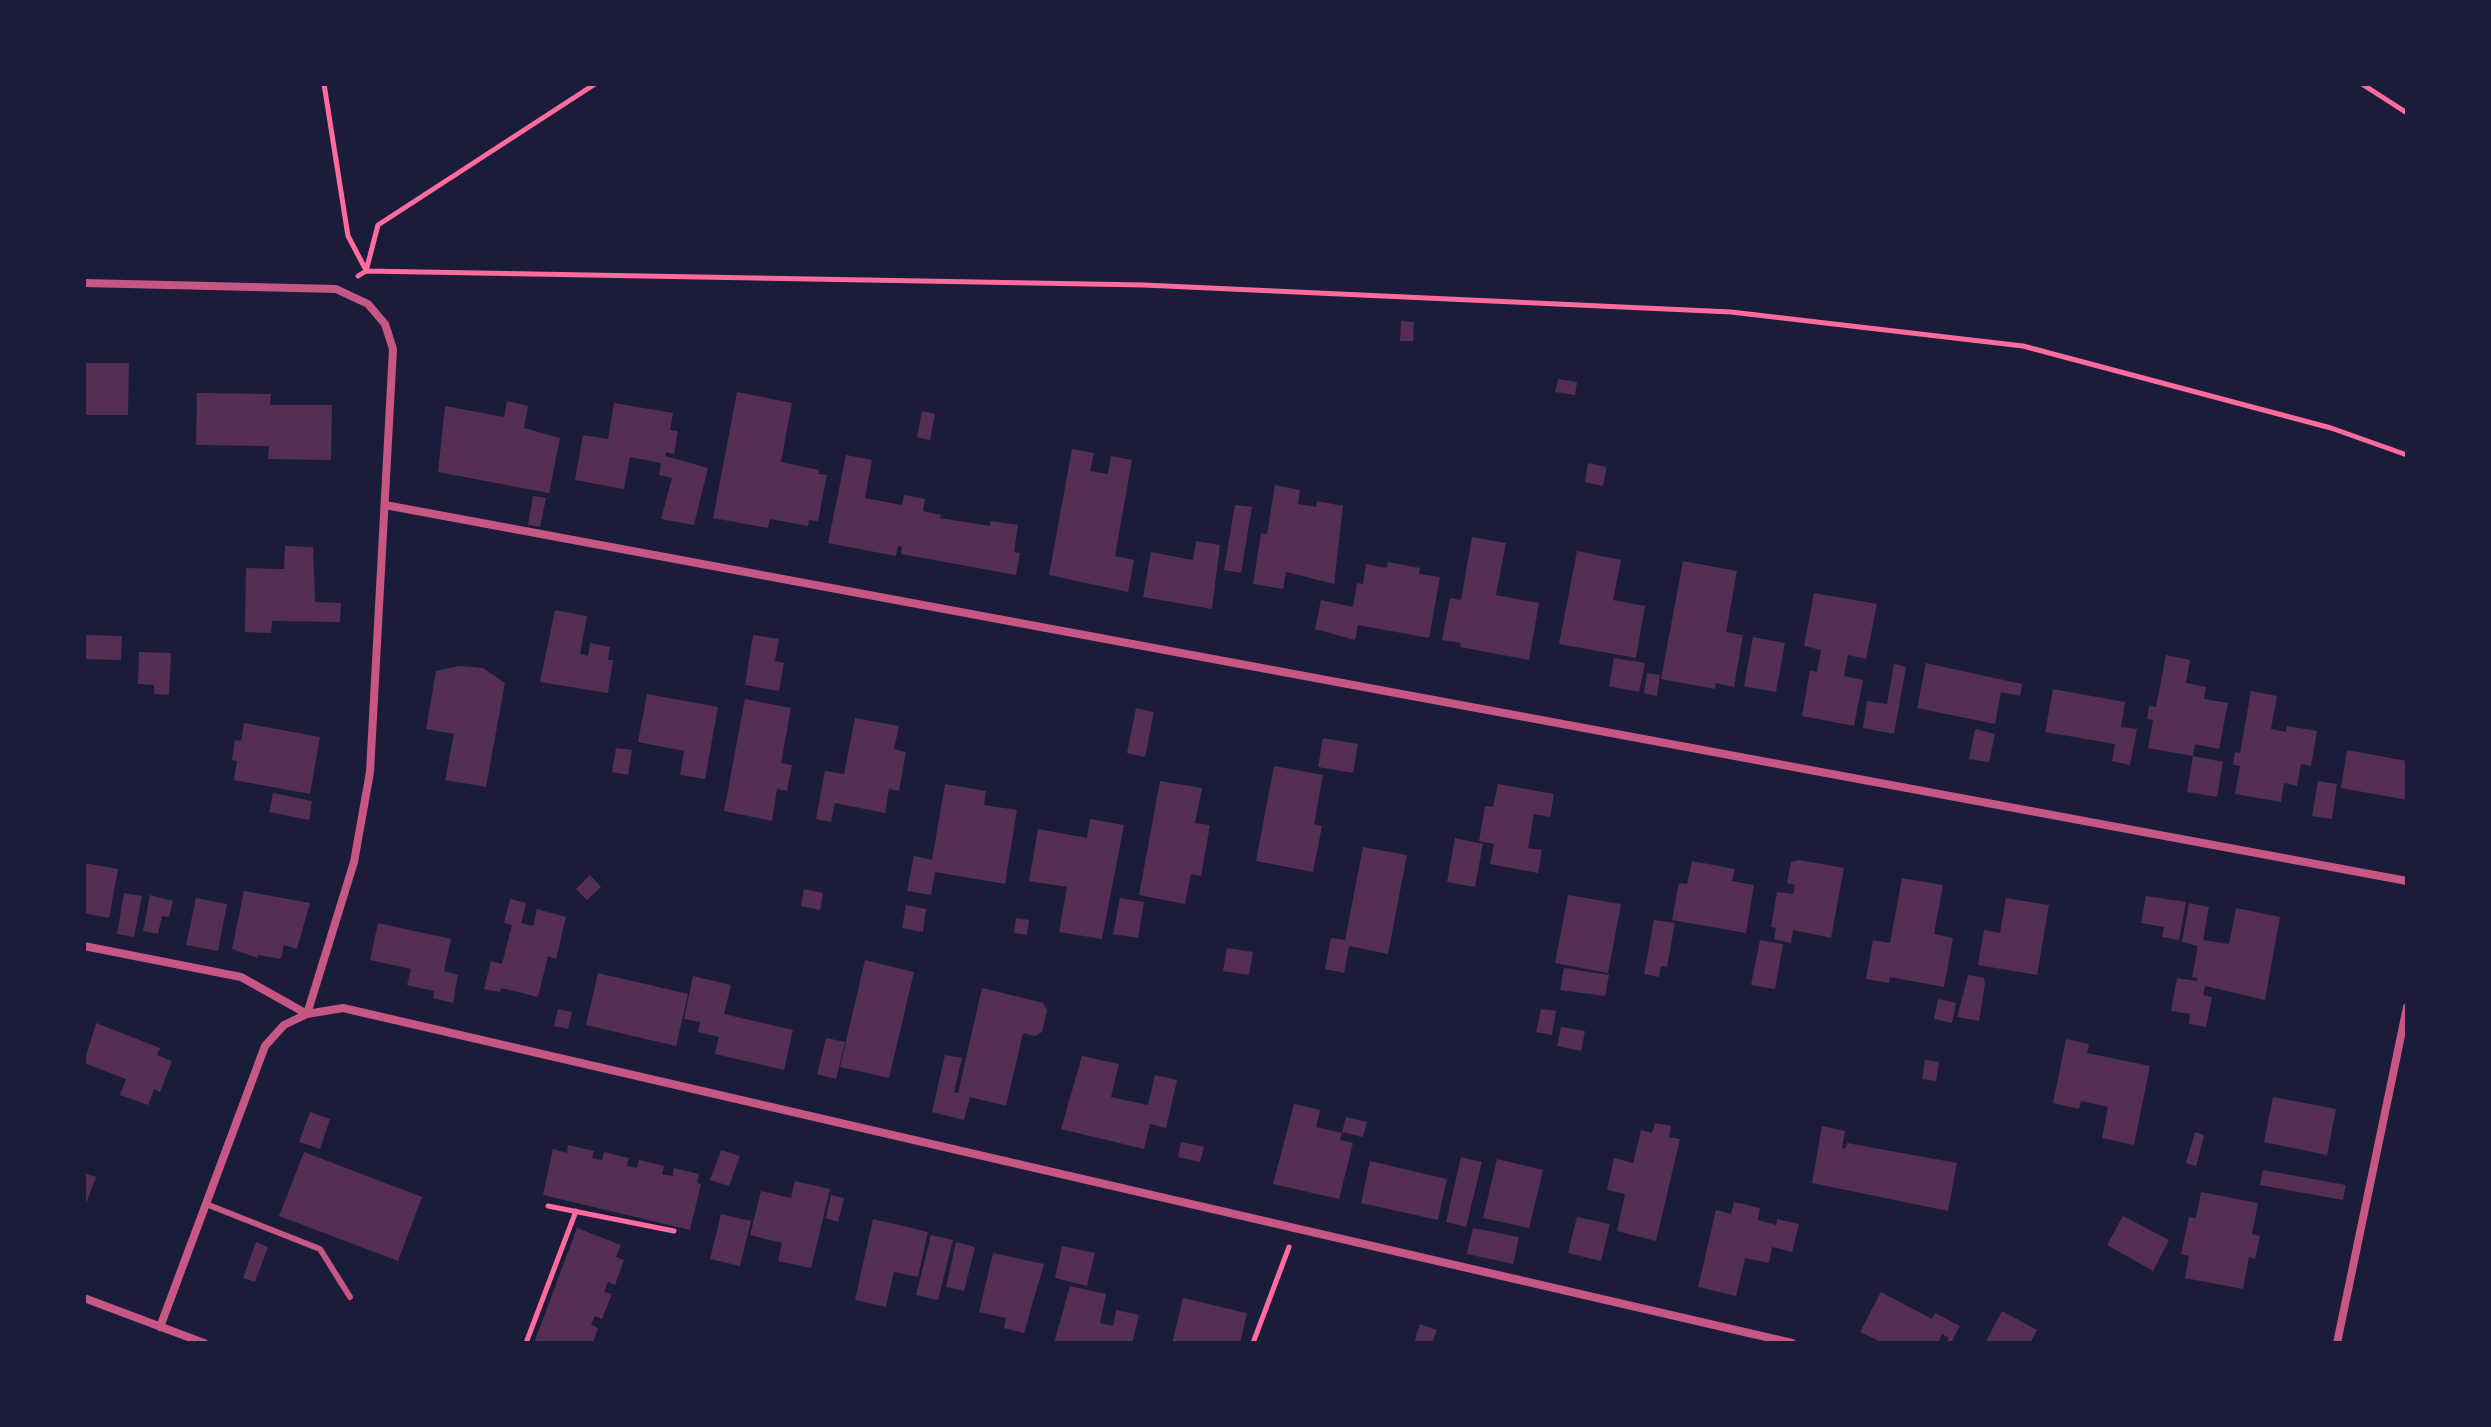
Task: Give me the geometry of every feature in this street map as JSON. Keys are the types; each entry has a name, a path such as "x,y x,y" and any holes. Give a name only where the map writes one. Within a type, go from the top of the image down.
{"street":[{"path":"84,283 336,289 368,304 385,324 393,349 370,772 354,862 307,1014"},
{"path":"385,505 2407,881"},
{"path":"84,946 241,977 307,1014"},
{"path":"2337,1343 2407,1007"},
{"path":"160,1327 265,1046 284,1025 307,1014 343,1008 1296,1231 1792,1343"},
{"path":"84,1298 198,1342"}],"lane":[{"path":"206,1204 320,1249 350,1297"}],"path":[{"path":"324,84 348,236 366,271"},
{"path":"366,271 378,225 595,84"},
{"path":"2362,84 2407,113"},
{"path":"336,289 366,271 1144,285 1731,312 2023,346 2331,428 2407,455"},
{"path":"548,1206 674,1231"},
{"path":"526,1343 576,1211"},
{"path":"1253,1343 1296,1231"}],"building":[{"path":"1401,321 1414,322 1413,341 1400,341"},
{"path":"84,363 129,363 128,415 84,415"},
{"path":"1558,379 1577,382 1575,395 1555,392"},
{"path":"737,392 792,403 781,462 819,470 818,474 827,475 818,521 809,520 808,526 770,519 768,528 713,518"},
{"path":"197,393 271,394 270,405 332,405 331,460 268,459 269,446 196,445"},
{"path":"507,401 528,406 524,428 560,438 549,493 438,472 445,406 504,417"},
{"path":"614,403 673,413 670,430 678,431 674,454 666,452 665,456 708,468 694,525 661,519 672,478 659,475 661,463 630,457 624,489 575,480 583,435 608,439"},
{"path":"922,411 935,414 930,440 917,437"},
{"path":"1072,449 1094,453 1090,471 1108,474 1111,456 1132,460 1115,556 1134,560 1128,592 1049,575"},
{"path":"846,455 872,460 865,498 902,505 904,495 925,499 923,511 941,515 940,518 990,526 991,521 1018,525 1014,552 1020,553 1016,575 901,554 902,547 898,546 896,556 828,543"},
{"path":"1588,463 1607,467 1603,486 1585,482"},
{"path":"1275,485 1300,490 1298,504 1316,507 1317,501 1343,506 1334,584 1286,572 1283,589 1253,584 1261,533 1267,534"},
{"path":"533,496 546,498 540,527 528,525"},
{"path":"1235,505 1252,507 1241,573 1224,570"},
{"path":"1472,537 1506,543 1496,595 1539,603 1529,660 1460,647 1461,643 1442,640 1450,598 1461,600"},
{"path":"1196,541 1220,545 1212,609 1143,597 1151,552 1193,560"},
{"path":"285,546 313,547 315,602 341,603 340,622 272,621 271,633 245,632 246,568 284,569"},
{"path":"1577,551 1621,560 1613,600 1645,606 1636,658 1559,644"},
{"path":"1683,561 1737,571 1726,632 1743,635 1734,687 1716,683 1715,689 1661,679"},
{"path":"1388,562 1420,568 1419,574 1440,577 1429,638 1358,625 1355,640 1315,629 1321,600 1353,607 1357,583 1363,584 1366,564 1387,568"},
{"path":"1814,593 1877,604 1866,659 1848,655 1844,676 1863,680 1854,726 1802,716 1810,670 1817,672 1821,650 1804,646"},
{"path":"555,610 587,616 580,654 588,656 590,643 610,647 608,660 613,660 608,693 540,682"},
{"path":"84,635 122,636 121,660 84,659"},
{"path":"753,635 779,639 775,661 784,663 779,691 745,685"},
{"path":"1753,637 1785,643 1776,692 1744,686"},
{"path":"139,652 171,653 169,695 154,694 154,685 138,684"},
{"path":"2166,655 2190,660 2186,683 2206,687 2204,699 2228,703 2219,749 2195,744 2193,756 2148,748 2153,720 2147,719 2149,706 2156,707"},
{"path":"1614,658 1645,663 1639,692 1609,686"},
{"path":"1926,663 2022,684 2020,696 2001,692 1995,724 1917,708"},
{"path":"1894,664 1906,667 1894,734 1863,728 1867,701 1887,704"},
{"path":"459,666 483,668 505,683 486,787 445,780 454,734 426,729 436,671"},
{"path":"1647,673 1660,675 1657,696 1644,693"},
{"path":"2053,689 2125,702 2121,727 2137,729 2130,765 2112,761 2115,744 2045,732"},
{"path":"2251,691 2277,696 2271,729 2286,732 2287,726 2317,731 2311,766 2301,764 2297,786 2284,783 2281,802 2235,794 2240,766 2233,765 2235,752 2240,753"},
{"path":"647,694 718,707 705,779 680,775 684,751 638,742"},
{"path":"745,699 791,708 781,763 792,765 787,791 777,789 772,821 724,811"},
{"path":"1136,708 1154,712 1145,757 1127,753"},
{"path":"855,718 899,726 894,749 906,752 899,791 889,789 885,813 835,803 831,822 816,819 825,771 844,774"},
{"path":"244,723 320,737 310,794 234,780 237,761 232,760 235,740 241,741"},
{"path":"1975,729 1995,734 1989,762 1969,759"},
{"path":"1323,738 1358,744 1353,773 1318,767"},
{"path":"616,748 632,750 628,775 612,772"},
{"path":"2347,750 2407,761 2407,800 2341,788"},
{"path":"2193,756 2223,762 2217,797 2187,792"},
{"path":"1274,766 1323,775 1314,824 1322,826 1313,872 1256,861"},
{"path":"1160,781 1202,788 1195,823 1210,825 1201,876 1191,874 1185,904 1139,895"},
{"path":"2318,781 2337,784 2332,819 2312,816"},
{"path":"945,784 986,791 984,805 1017,810 1005,884 935,872 931,895 907,891 914,856 932,860"},
{"path":"1498,784 1554,794 1550,817 1534,814 1528,848 1542,850 1538,873 1490,864 1494,844 1479,841 1485,806 1493,807"},
{"path":"273,793 312,801 309,820 269,812"},
{"path":"1090,819 1124,825 1102,939 1059,932 1067,887 1029,881 1038,829 1087,838"},
{"path":"1455,838 1483,844 1475,887 1447,882"},
{"path":"1363,847 1407,855 1388,954 1349,946 1344,973 1325,969 1331,938 1345,940"},
{"path":"1799,860 1844,868 1831,938 1793,930 1791,943 1774,939 1776,928 1771,927 1777,892 1793,894 1795,885 1787,883 1791,862"},
{"path":"1692,861 1735,869 1732,881 1754,885 1746,933 1672,920 1679,883 1687,884"},
{"path":"84,863 118,869 109,918 84,913"},
{"path":"590,875 601,887 587,900 576,889"},
{"path":"1902,878 1943,885 1934,934 1953,938 1944,987 1890,977 1889,983 1866,979 1873,940 1890,943"},
{"path":"804,889 823,893 820,910 801,906"},
{"path":"244,891 310,903 297,949 284,945 281,959 258,955 258,958 232,949"},
{"path":"124,893 142,896 134,937 117,934"},
{"path":"150,895 173,901 169,917 162,916 158,934 143,931"},
{"path":"1568,895 1621,904 1608,973 1555,963"},
{"path":"2146,896 2186,902 2179,940 2162,937 2164,927 2141,923"},
{"path":"196,898 227,904 218,951 186,945"},
{"path":"1120,898 1144,902 1138,938 1113,934"},
{"path":"2006,898 2049,905 2037,975 1978,965 1984,930 2000,933"},
{"path":"510,899 526,903 521,923 533,926 537,909 566,917 556,959 548,956 538,997 501,988 500,992 484,989 491,961 502,964 512,925 504,923"},
{"path":"2189,903 2209,907 2203,940 2229,944 2236,908 2280,917 2265,1000 2205,986 2203,995 2212,997 2206,1027 2189,1024 2190,1014 2171,1011 2177,978 2197,981 2198,978 2192,977 2198,946 2182,942"},
{"path":"906,905 926,909 923,932 902,928"},
{"path":"1016,918 1029,920 1027,935 1014,933"},
{"path":"1654,920 1675,923 1667,967 1661,966 1659,977 1644,974"},
{"path":"378,923 451,939 444,971 458,975 453,1003 433,998 434,991 407,985 411,969 370,960"},
{"path":"1760,940 1783,944 1775,989 1751,985"},
{"path":"1227,948 1253,952 1249,975 1223,971"},
{"path":"865,960 914,972 889,1078 840,1067"},
{"path":"1564,968 1609,975 1605,996 1560,990"},
{"path":"598,973 688,994 676,1046 586,1025"},
{"path":"1968,975 1984,978 1979,1021 1957,1017"},
{"path":"693,976 731,985 724,1014 793,1030 784,1070 715,1054 719,1037 698,1032 700,1022 684,1019"},
{"path":"982,988 1043,1003 1047,1010 1042,1032 1035,1036 1023,1033 1006,1106 970,1097 964,1120 932,1112 945,1055 962,1058 954,1092 958,1093"},
{"path":"1938,999 1956,1003 1952,1023 1934,1019"},
{"path":"558,1009 572,1012 568,1029 554,1026"},
{"path":"1541,1009 1556,1011 1552,1035 1536,1032"},
{"path":"96,1023 160,1048 157,1055 172,1061 160,1092 154,1089 148,1105 120,1095 126,1079 84,1063"},
{"path":"1561,1027 1585,1031 1581,1051 1557,1046"},
{"path":"826,1038 845,1042 836,1079 817,1074"},
{"path":"2066,1039 2089,1044 2087,1053 2150,1066 2134,1145 2102,1138 2108,1107 2081,1101 2079,1109 2053,1103"},
{"path":"1082,1056 1119,1064 1111,1097 1148,1105 1155,1075 1177,1080 1166,1128 1150,1124 1144,1149 1061,1129"},
{"path":"1925,1060 1939,1062 1936,1081 1922,1079"},
{"path":"2273,1097 2336,1109 2327,1155 2264,1142"},
{"path":"1294,1104 1320,1110 1316,1127 1342,1133 1340,1140 1353,1143 1339,1199 1273,1184"},
{"path":"310,1112 330,1119 320,1149 299,1142"},
{"path":"1346,1117 1367,1122 1363,1137 1342,1132"},
{"path":"1655,1123 1671,1126 1669,1137 1680,1139 1656,1241 1617,1231 1625,1194 1607,1190 1614,1158 1633,1163 1641,1130 1652,1133"},
{"path":"1822,1126 1845,1131 1842,1148 1845,1149 1847,1143 1957,1163 1948,1211 1812,1183"},
{"path":"2195,1132 2204,1135 2196,1166 2186,1163"},
{"path":"1181,1142 1204,1147 1200,1162 1178,1157"},
{"path":"568,1145 594,1151 592,1158 602,1160 604,1152 629,1158 627,1166 637,1168 639,1160 664,1166 662,1174 673,1176 674,1168 699,1174 697,1183 701,1184 690,1230 543,1195 553,1149 567,1153"},
{"path":"721,1150 740,1156 729,1186 710,1180"},
{"path":"304,1152 422,1197 398,1261 279,1216"},
{"path":"1461,1157 1482,1162 1466,1227 1446,1222"},
{"path":"1497,1159 1543,1170 1529,1228 1483,1218"},
{"path":"1370,1161 1447,1179 1438,1220 1361,1203"},
{"path":"2263,1170 2346,1185 2343,1200 2260,1185"},
{"path":"84,1173 96,1177 84,1209"},
{"path":"795,1181 830,1189 811,1268 778,1261 782,1243 750,1235 761,1191 791,1198"},
{"path":"2201,1192 2258,1203 2252,1234 2260,1236 2255,1259 2249,1257 2243,1289 2185,1278 2189,1256 2181,1254 2189,1217 2196,1218"},
{"path":"831,1195 844,1198 838,1222 826,1218"},
{"path":"1734,1202 1760,1208 1758,1220 1776,1225 1777,1219 1799,1224 1792,1252 1772,1247 1769,1263 1745,1258 1736,1296 1698,1287 1716,1210 1731,1214"},
{"path":"721,1214 751,1221 740,1266 710,1259"},
{"path":"2123,1216 2169,1240 2153,1271 2107,1245"},
{"path":"1577,1217 1610,1224 1601,1261 1568,1253"},
{"path":"873,1219 928,1232 918,1277 894,1272 886,1307 855,1300"},
{"path":"577,1228 621,1245 616,1257 624,1260 615,1285 608,1282 604,1292 612,1294 602,1319 595,1316 591,1325 598,1328 593,1343 534,1343"},
{"path":"1473,1228 1519,1237 1513,1264 1467,1254"},
{"path":"931,1235 953,1240 938,1300 916,1295"},
{"path":"256,1242 268,1247 255,1282 243,1278"},
{"path":"956,1242 975,1247 964,1291 946,1287"},
{"path":"1062,1246 1095,1253 1087,1286 1055,1278"},
{"path":"993,1253 1044,1264 1024,1333 1004,1328 1006,1318 979,1312"},
{"path":"1070,1286 1106,1294 1100,1323 1113,1326 1116,1310 1139,1315 1132,1343 1054,1343"},
{"path":"1881,1292 1932,1319 1935,1313 1960,1326 1952,1340 1958,1343 1946,1343 1949,1338 1942,1334 1938,1343 1875,1343 1877,1340 1860,1332"},
{"path":"1183,1298 1247,1313 1240,1343 1172,1343"},
{"path":"2002,1311 2037,1330 2030,1343 1985,1343"},
{"path":"1420,1324 1437,1330 1432,1343 1414,1343"}]}
